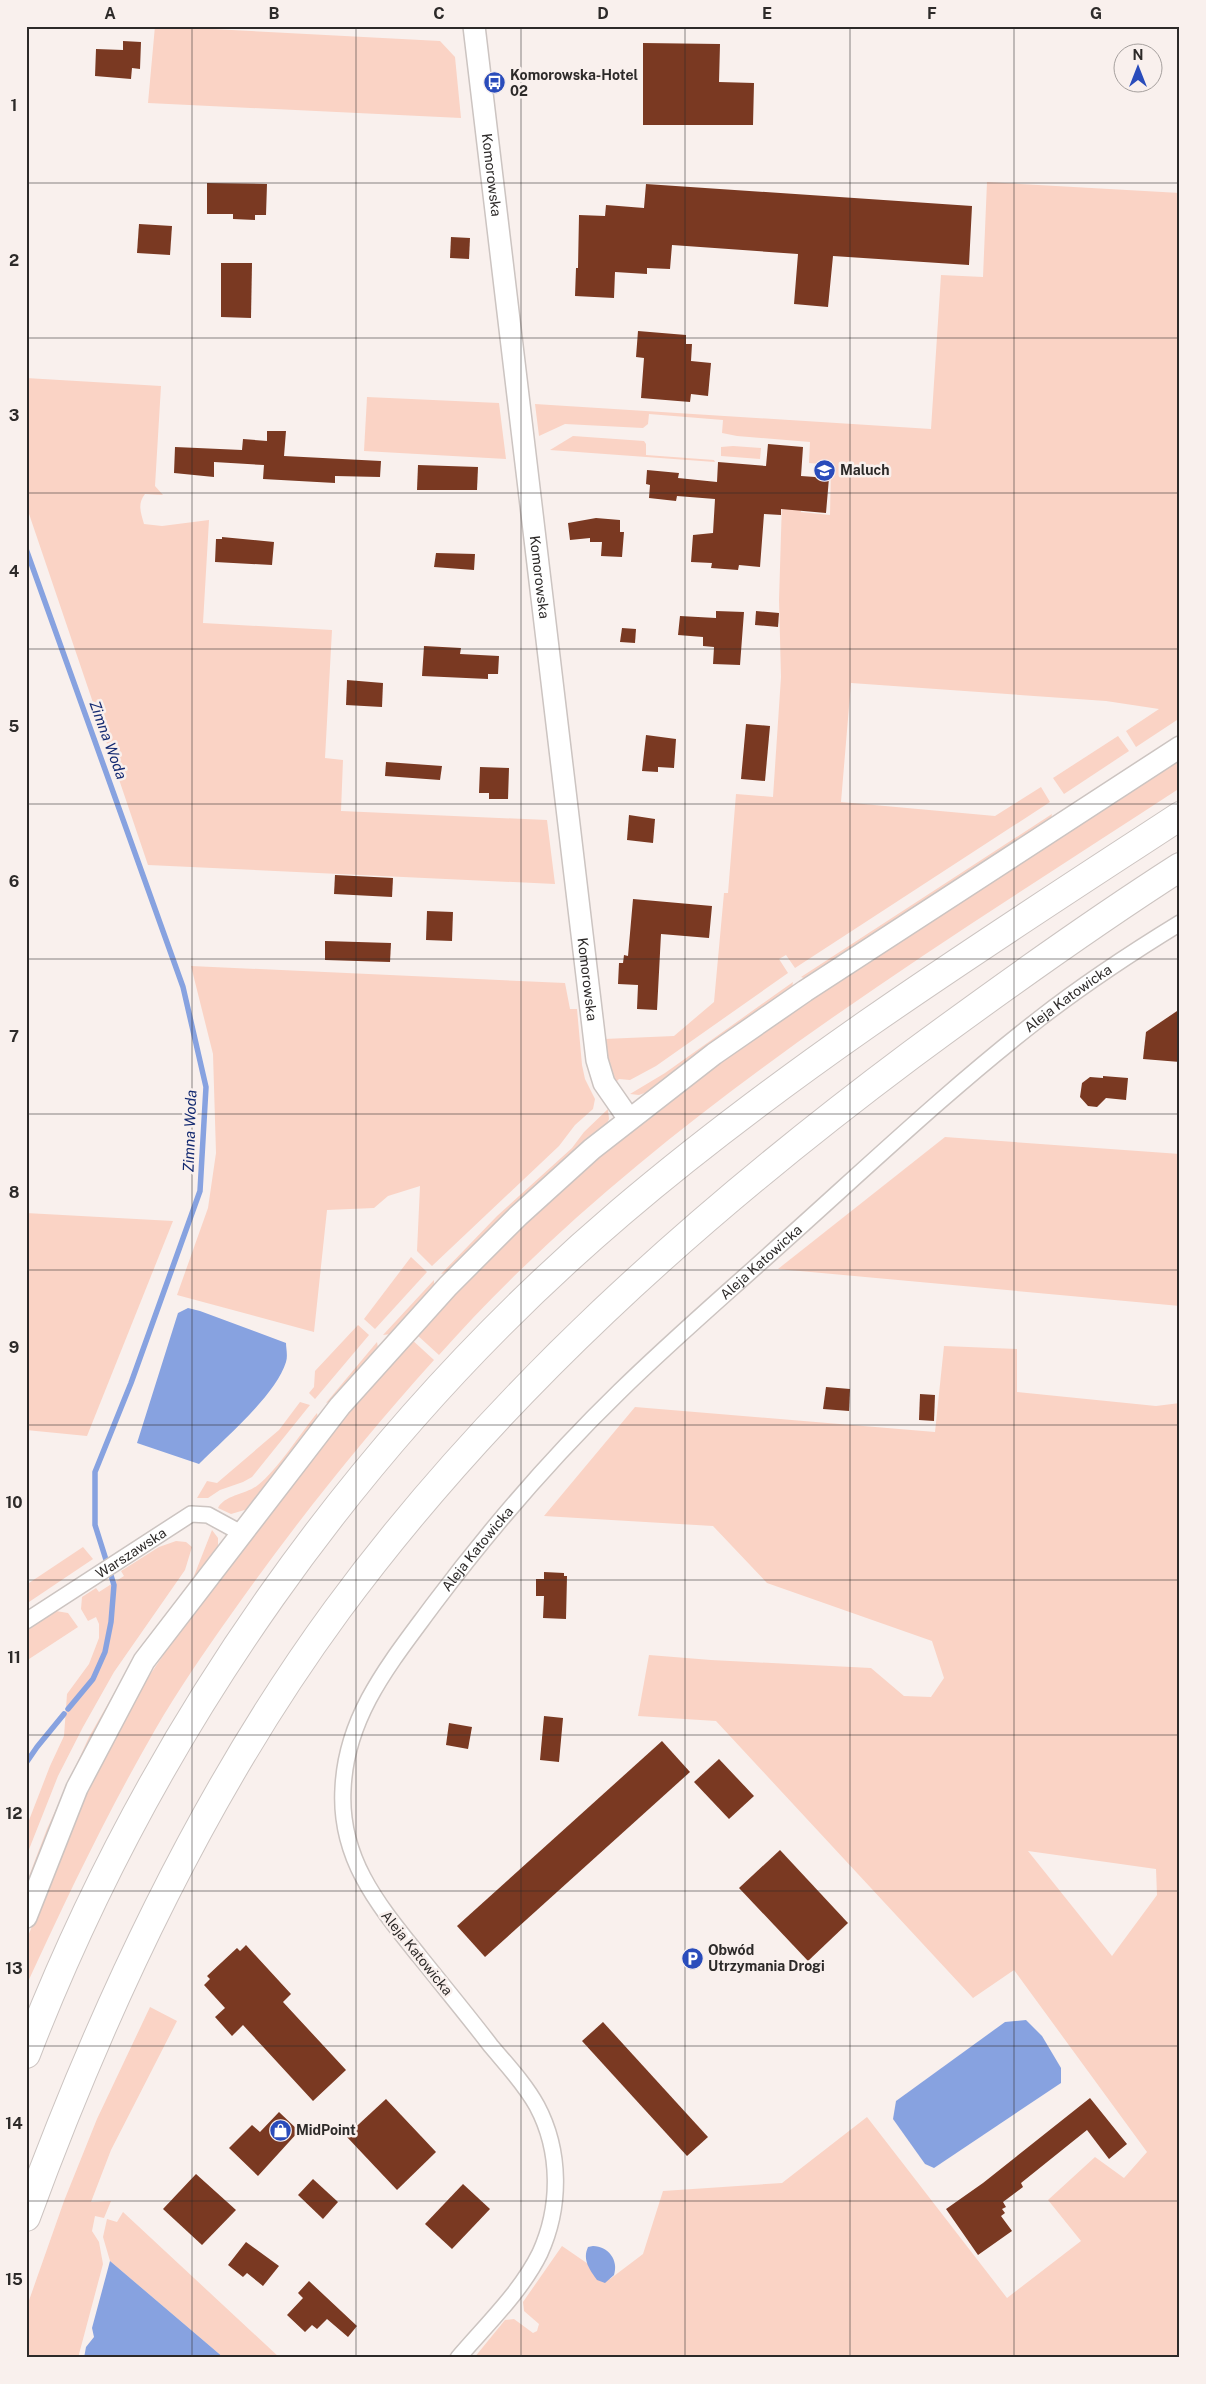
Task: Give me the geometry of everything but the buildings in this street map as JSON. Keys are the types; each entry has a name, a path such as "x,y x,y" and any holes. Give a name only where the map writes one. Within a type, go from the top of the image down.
{"highway":[{"path":"26,2054 58,1974 124,1836 160,1769 202,1699 283,1579 326,1523 416,1415 479,1346 545,1281 613,1219 714,1136 820,1057 941,974 1180,816"},
{"path":"26,2217 48,2156 96,2043 176,1873 215,1799 264,1718 334,1613 417,1508 529,1383 661,1258 750,1180 848,1103 1049,954 1180,867"}],"street":[{"name":"Komorowska","path":"474,26 597,1060 604,1083 629,1119"},
{"path":"26,1917 77,1788 144,1661 340,1406 413,1322 518,1216 629,1119 714,1054 797,996 1180,747"},
{"name":"Aleja Katowicka","path":"458,2358 518,2288 538,2255 550,2222 555,2194 552,2151 543,2120 530,2094 389,1919 363,1881 348,1842 342,1792 345,1766 356,1724 386,1671 463,1566 520,1497 619,1391 982,1065 1041,1017 1088,983 1180,923"},
{"name":"Warszawska","path":"26,1621 191,1514 200,1514 214,1518 241,1533"}],"shaded area":[{"path":"155,26 440,41 455,57 461,118 148,103"},
{"path":"987,182 1180,193 1180,718 1136,747 1126,731 1159,709 1106,701 851,683 841,802 995,816 1041,787 1050,802 795,968 786,955 779,959 788,973 656,1066 630,1080 619,1079 616,1082 607,1056 604,1039 674,1036 714,1002 724,893 728,893 736,794 773,797 781,677 779,600 782,502 801,503 801,512 830,515 831,465 809,463 810,442 722,433 723,420 649,414 648,424 643,428 565,424 539,436 535,404 931,429 941,275 983,277"},
{"path":"26,378 161,386 155,486 163,495 145,494 141,501 140,509 144,524 162,526 209,520 203,623 332,630 325,758 343,760 341,811 547,820 555,884 148,865 26,505"},
{"path":"367,397 499,403 506,459 364,451"},
{"path":"573,436 644,441 646,444 646,455 714,460 715,462 550,450"},
{"path":"721,447 761,448 760,459 721,456"},
{"path":"1118,736 1129,751 1064,794 1053,778"},
{"path":"1180,758 1180,788 887,980 790,1048 696,1118 606,1192 519,1271 439,1355 416,1334 527,1220 619,1139 680,1093 766,1029"},
{"path":"1052,814 1051,819 806,979 801,977"},
{"path":"191,966 565,983 570,1009 577,1009 582,1065 585,1079 595,1099 593,1109 575,1125 559,1146 432,1266 417,1251 420,1186 388,1196 374,1208 327,1210 314,1332 177,1295 208,1208 216,1153 213,1054"},
{"path":"793,982 792,988 650,1091 639,1095 630,1094 665,1073"},
{"path":"608,1109 609,1119 605,1128 447,1273 441,1274 497,1216 572,1148 584,1132"},
{"path":"945,1137 1180,1154 1180,1306 778,1269"},
{"path":"26,1213 173,1221 87,1436 26,1430"},
{"path":"411,1257 427,1272 375,1329 364,1319"},
{"path":"434,1280 434,1287 391,1334 383,1335"},
{"path":"358,1325 369,1335 315,1399 309,1393 314,1387 315,1371"},
{"path":"410,1338 434,1360 354,1452 304,1516 255,1580 182,1685 137,1761 72,1889 26,1986 26,1941 95,1773 132,1701 194,1610 339,1424"},
{"path":"377,1342 378,1348 335,1400 326,1403"},
{"path":"944,1346 1017,1349 1017,1392 1156,1406 1180,1403 1180,2358 474,2358 505,2320 514,2319 533,2333 537,2331 539,2324 524,2311 523,2302 562,2246 610,2279 643,2254 663,2191 782,2183 867,2117 1007,2298 1081,2241 1048,2200 1095,2157 1124,2178 1147,2152 1014,1970 973,1998 716,1721 638,1716 649,1655 871,1668 904,1696 931,1697 944,1678 932,1641 767,1583 713,1526 544,1516 635,1407 935,1432","holes":["1028,1851 1156,1869 1157,1895 1112,1956"]},
{"path":"300,1402 310,1405 252,1477 220,1490 208,1498 197,1498 207,1481 217,1483 279,1430"},
{"path":"317,1413 318,1419 248,1509 231,1514 218,1508 230,1497 258,1485 281,1461"},
{"path":"212,1530 218,1538 218,1548 26,1891 26,1884 47,1829 89,1737 129,1667 194,1576"},
{"path":"176,1541 186,1542 192,1547 185,1570 114,1672 83,1727 58,1776 26,1857 26,1828 64,1736 67,1694 89,1664 99,1638 99,1624 96,1617 88,1621 81,1609 82,1597 96,1588 99,1592 124,1576 121,1571 159,1547"},
{"path":"83,1547 93,1559 26,1604 26,1585"},
{"path":"56,1611 68,1613 78,1627 26,1661 26,1631"},
{"path":"150,2007 177,2021 111,2150 91,2202 111,2201 104,2218 95,2216 92,2231 99,2242 103,2264 78,2358 26,2358 26,2309 64,2201 97,2119"},
{"path":"123,2212 280,2358 224,2358 110,2261 103,2237 107,2219 117,2222"}],"water":[{"path":"188,1308 286,1343 287,1352 286,1362 280,1375 261,1402 199,1464 137,1443 178,1313"},
{"path":"1026,2020 1042,2036 1061,2068 1061,2083 934,2168 925,2164 893,2119 896,2101 1005,2022"},
{"path":"593,2246 608,2251 614,2259 614,2275 605,2283 597,2280 586,2261 588,2247"},
{"path":"110,2261 224,2358 84,2358 86,2347 94,2337 92,2328"}],"waterway":[{"name":"Zimna Woda","path":"26,549 183,987 206,1087 200,1191 131,1383 95,1472 95,1525 114,1585 111,1622 105,1652 93,1679 68,1709"},
{"name":"Zimna Woda","path":"26,1763 64,1714"}],"place":[{"name":"Komorowska-Hotel 02","path":"494,83"},
{"name":"Maluch","path":"824,470"},
{"name":"Obwód Utrzymania Drogi","path":"692,1958"},
{"name":"MidPoint","path":"280,2130"}]}
